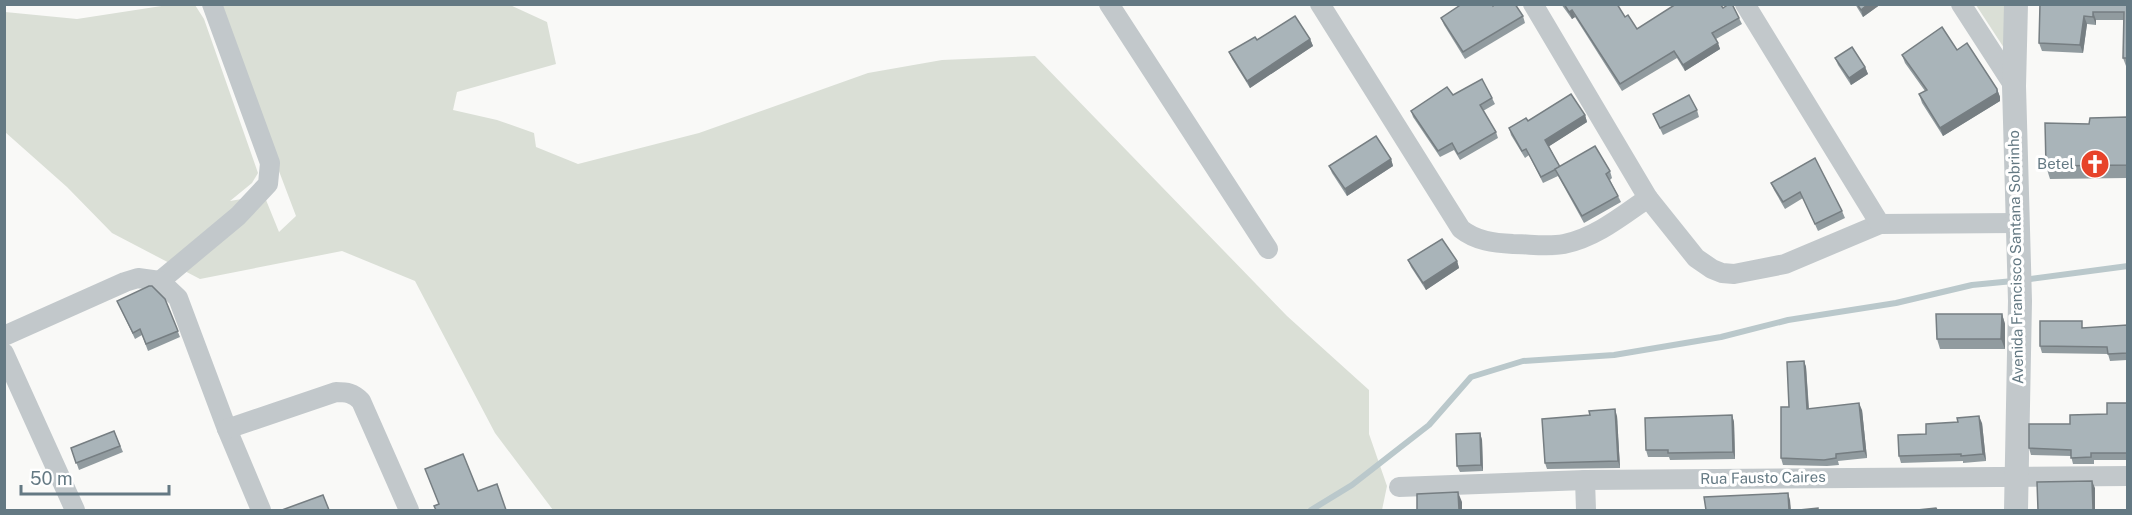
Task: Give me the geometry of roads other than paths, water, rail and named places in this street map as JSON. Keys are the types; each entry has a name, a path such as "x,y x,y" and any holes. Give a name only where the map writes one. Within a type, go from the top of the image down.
{"street":[{"path":"160,281 238,216 268,184 270,163 212,4"},
{"path":"1109,4 1268,249"},
{"path":"1320,4 1461,229 1468,235 1488,242 1504,244 1563,244 1584,237 1612,223 1648,198"},
{"path":"1533,4 1648,198 1696,258 1712,269 1734,274 1785,264 1880,224 2016,223"},
{"path":"1744,4 1880,224"},
{"path":"1961,4 2014,86"},
{"name":"Avenida Francisco Santana Sobrinho","path":"2016,4 2014,86 2016,223 2020,301 2016,510"},
{"path":"4,336 125,282 138,278 160,281 178,298 227,429 261,510"},
{"path":"4,353 75,510"},
{"path":"227,429 336,392 355,395 361,401 409,510"},
{"name":"Rua Fausto Caires","path":"1399,488 1585,480 2127,476"},
{"path":"1585,480 1586,510"}],"waterway":[{"path":"2023,280 2128,266"},
{"path":"1311,510 1352,485 1429,425 1471,377 1523,361 1614,355 1721,337 1788,320 1896,303 1972,285 2013,281"}],"place":[{"name":"Betel","path":"2095,164"}]}
